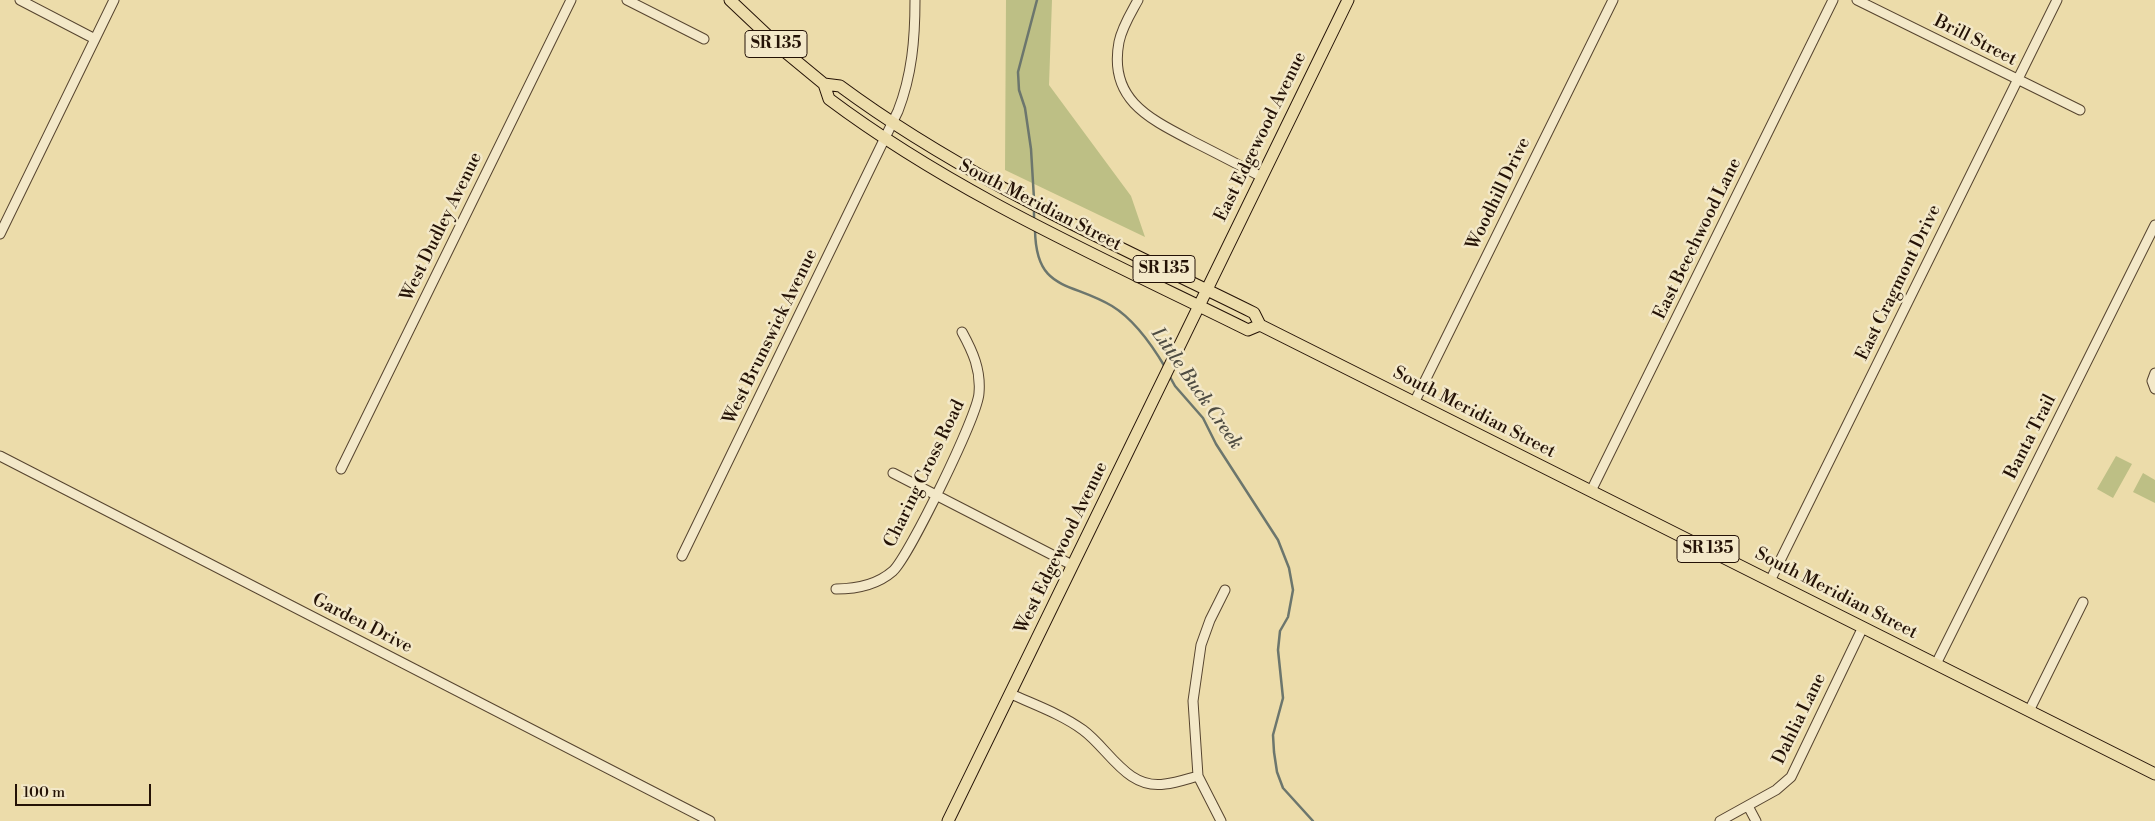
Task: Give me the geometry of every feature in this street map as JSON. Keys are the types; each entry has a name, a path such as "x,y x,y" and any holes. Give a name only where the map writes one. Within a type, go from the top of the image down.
{"main road":[{"name":"South Meridian Street","path":"730,0 784,51 824,84 829,99 888,132 941,155 1061,218 1254,314 1260,326 2155,774"},
{"name":"East Edgewood Avenue","path":"1207,290 1348,0"},
{"name":"South Meridian Street","path":"824,84 840,86 888,132 934,171 1062,238 1248,330 1260,326"},
{"name":"West Edgewood Avenue","path":"948,821 1207,290"}],"street":[{"path":"20,0 95,39"},
{"path":"0,234 114,0"},
{"name":"West Dudley Avenue","path":"341,468 571,0"},
{"path":"627,0 704,40"},
{"name":"West Brunswick Avenue","path":"682,556 888,132 910,75 915,0"},
{"path":"1138,0 1121,35 1117,52 1120,78 1131,100 1153,120 1262,177"},
{"name":"Woodhill Drive","path":"1414,403 1613,0"},
{"name":"East Beechwood Lane","path":"1592,492 1833,0"},
{"name":"Brill Street","path":"1857,0 2080,110"},
{"name":"East Cragmont Drive","path":"1770,581 2057,0"},
{"name":"Banta Trail","path":"1936,664 2155,225"},
{"name":"Charing Cross Road","path":"836,589 864,586 891,572 905,556 973,418 979,398 980,381 976,360 962,332"},
{"path":"2155,373 2152,381 2155,389"},
{"name":"Garden Drive","path":"0,456 710,821"},
{"path":"893,473 1072,566"},
{"path":"1221,821 1198,776 1193,710 1196,672 1206,630 1225,590"},
{"path":"2029,711 2083,602"},
{"name":"Dahlia Lane","path":"1720,821 1776,790 1795,770 1863,627"},
{"path":"1011,694 1080,728 1106,749 1127,774 1138,781 1163,785 1198,776"},
{"path":"1748,806 1756,821"}],"green space":[{"path":"1006,0 1052,0 1049,85 1131,196 1145,237 1005,170"},
{"path":"2116,456 2132,464 2113,498 2097,489"},
{"path":"2143,473 2155,480 2155,503 2133,492"}],"waterway":[{"name":"Little Buck Creek","path":"1034,199 1031,149 1025,108 1019,90 1018,72 1037,0"},
{"name":"Little Buck Creek","path":"1034,207 1034,219"},
{"name":"Little Buck Creek","path":"1035,230 1037,250 1042,265 1049,275 1058,282 1112,306 1128,318 1142,334 1165,367"},
{"name":"Little Buck Creek","path":"1170,377 1175,386 1203,418 1216,444 1278,540 1289,568 1293,590 1288,617 1280,631 1278,650 1283,698 1273,735 1274,752 1277,772 1283,788 1313,821"}]}
